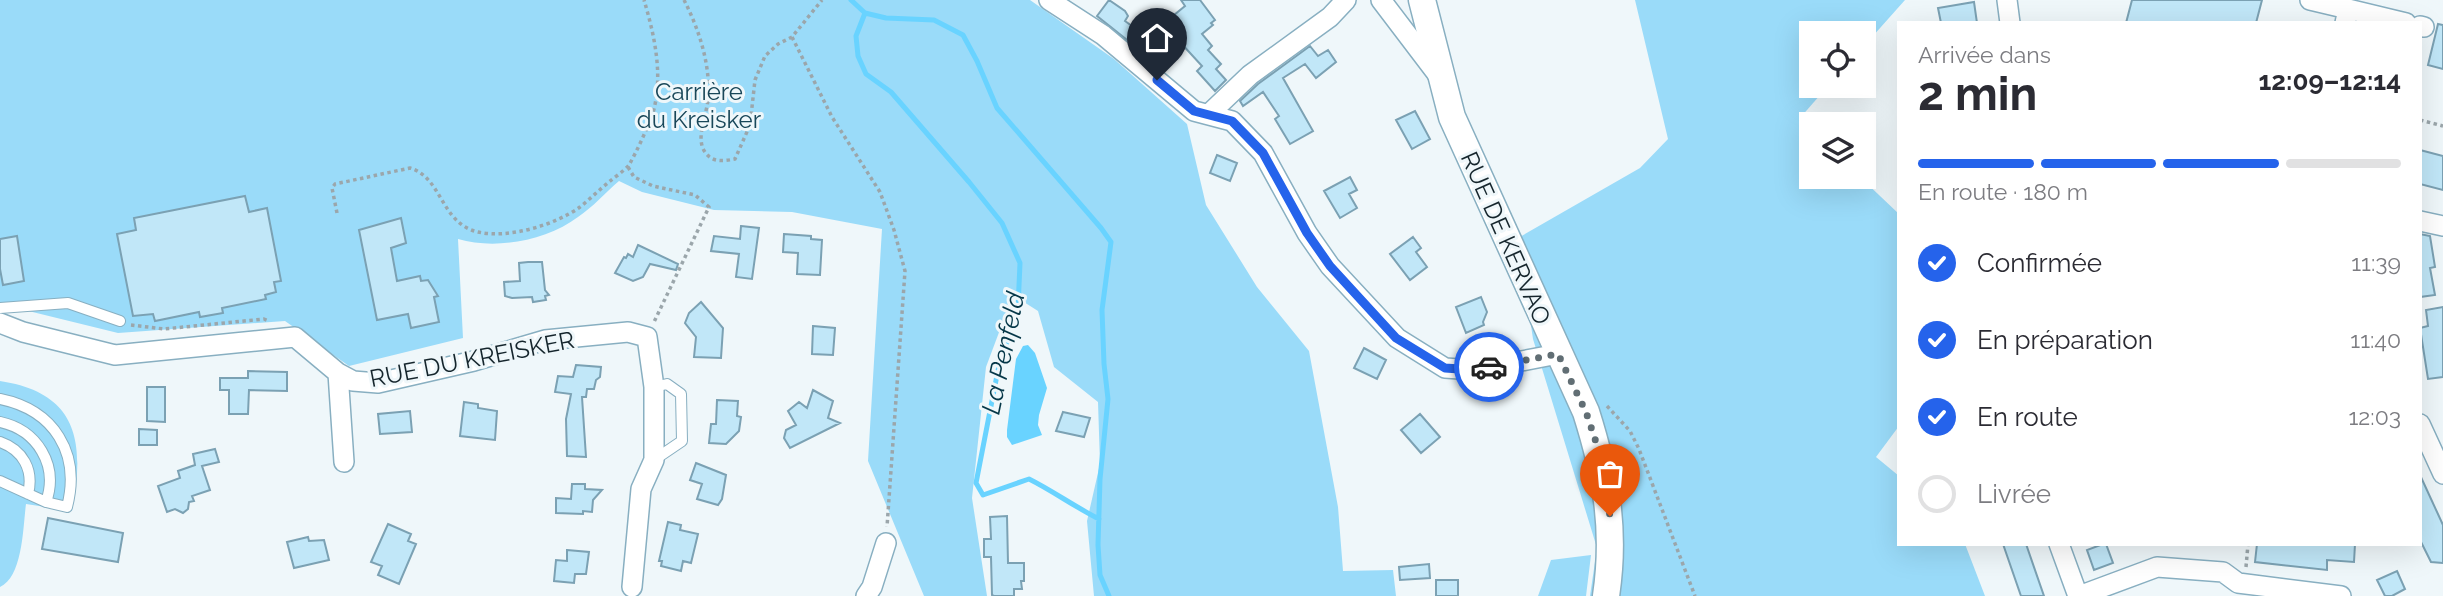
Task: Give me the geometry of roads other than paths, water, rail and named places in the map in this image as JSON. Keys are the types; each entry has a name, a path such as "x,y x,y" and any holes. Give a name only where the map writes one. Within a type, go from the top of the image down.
{"main road":[{"name":"RUE DE KERVAO","path":"1422,0 1452,117 1586,412 1600,454 1610,516 1611,565 1606,596"}],"street":[{"path":"1049,0 1103,35 1194,111 1232,121 1263,153 1307,233 1330,266 1396,338 1445,368 1474,370 1558,354"},
{"path":"1209,114 1250,75 1330,17 1346,0"},
{"path":"1381,0 1441,79"},
{"path":"2310,0 2347,16 2386,21"},
{"path":"2422,221 2443,226"},
{"name":"RUE DU KREISKER","path":"0,323 23,332 115,355 295,337 338,373 353,381 377,383 474,361 545,340 628,332 647,337 654,387"},
{"name":"RUE DU KREISKER","path":"338,373 344,462"},
{"path":"632,587 641,489 654,460 654,387"},
{"path":"2422,428 2443,474"},
{"path":"866,596 872,587 886,543"},
{"path":"2060,546 2079,596 2157,567 2223,572 2238,583 2341,596"}],"lane":[{"path":"0,308 68,303 120,321"},
{"path":"654,387 667,384 681,394 682,441 654,460"},
{"path":"0,398 21,404 39,415 59,436 65,449 71,477 67,507 47,502 0,481"},
{"path":"0,422 18,428 35,440 41,449 49,468 47,502"},
{"path":"0,442 15,449 24,459 29,473 28,494"},
{"path":"0,449 0,455"}],"waterway":[{"name":"La Penfeld","path":"851,0 865,13 886,18 934,20 963,35 997,108 1111,242 1102,310 1108,399 1100,479 1098,545 1100,575 1109,596"},
{"name":"La Penfeld","path":"865,13 856,36 858,56 866,74 891,92 969,182 1002,223 1020,263 1018,308 998,370 976,483 983,495 1029,479 1099,519"}],"park label":[{"name":"Carrière du Kreisker","path":"699,105"}]}
